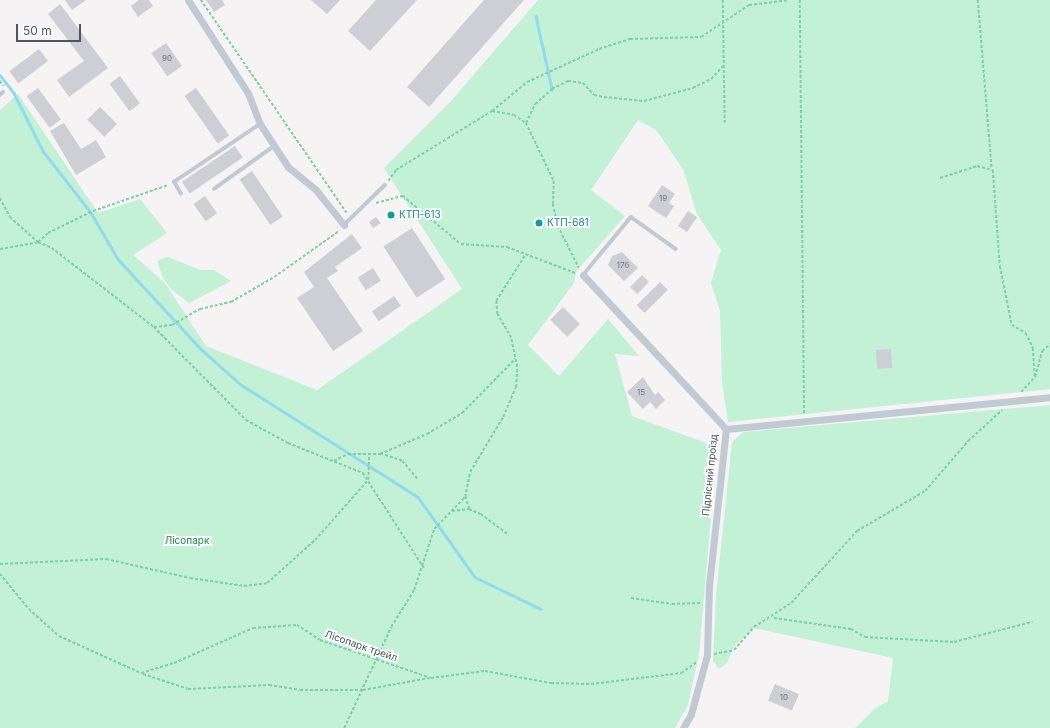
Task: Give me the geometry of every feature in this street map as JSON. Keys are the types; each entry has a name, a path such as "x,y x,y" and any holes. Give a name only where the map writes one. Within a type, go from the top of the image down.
{"street":[{"path":"188,0 248,93 260,124 288,167 316,190 344,225"},
{"name":"Підлісний проїзд","path":"583,275 726,428 708,602 707,655 691,714 683,728"},
{"path":"726,428 1010,402 1050,396"}],"lane":[{"path":"181,194 174,182 260,124"},
{"path":"214,190 274,146"},
{"path":"344,225 385,186"},
{"path":"583,275 631,217 676,249"}],"path":[{"path":"201,0 348,214 365,206 403,196 461,244 507,247 525,255 583,275"},
{"path":"723,0 722,20 725,123"},
{"path":"385,186 396,170 462,133 492,111 527,82 556,65 630,39 701,37 722,20 748,4 787,0"},
{"path":"800,0 804,420"},
{"path":"978,0 1000,266 1012,325 1026,333 1033,348 1035,378"},
{"path":"526,123 535,104 552,89 568,81 583,83 594,95 644,102 693,88 711,78 723,66"},
{"path":"492,111 514,115 526,123 554,180 553,204 558,226 583,275"},
{"path":"940,178 977,166 993,170"},
{"path":"0,249 38,242 48,233 88,214 93,210 123,203 174,182"},
{"path":"0,198 10,217 38,242 52,248 154,327 246,420 288,443 356,468 368,480 424,568"},
{"path":"154,327 172,325 200,309 231,302 334,238 344,225"},
{"path":"469,509 465,497 470,472 503,417 516,388 515,359 511,338 497,314 496,301 525,255"},
{"path":"707,655 734,650 754,627 774,618 857,531 925,491 968,441 1035,378 1042,351 1050,344"},
{"path":"334,461 348,454 380,454 427,434 462,413 515,359"},
{"path":"380,454 402,461 418,479"},
{"path":"0,564 106,559 190,578 244,586 267,583 315,540 368,480 369,455"},
{"path":"344,728 376,661 424,568 434,529 465,497"},
{"path":"452,511 469,509 481,514 509,535"},
{"path":"0,574 29,609 59,636 141,673 188,689 269,685 300,690 363,690 431,678"},
{"path":"631,598 672,604 708,602"},
{"path":"774,618 851,629 865,637 954,642 1032,622"},
{"name":"Лісопарк трейл","path":"141,673 174,663 253,628 297,625 320,640 376,661 431,678 485,671 551,683 591,684 681,673 707,655"}],"green space":[{"name":"Лісопарк","path":"538,0 1050,0 1050,389 728,422 722,382 720,311 711,283 721,250 697,214 683,169 656,130 638,120 591,190 625,216 576,272 574,283 528,345 559,376 608,319 639,356 615,354 632,416 717,447 699,654 688,705 675,728 0,728 0,110 18,94 98,213 140,199 167,233 133,255 165,283 206,346 317,390 462,289 384,168 451,101"},
{"path":"168,257 200,270 214,270 231,281 189,303 172,290 163,278 157,261"},
{"path":"1050,405 1050,728 855,728 874,709 888,701 893,658 754,628 735,645 727,663 719,669 713,661 716,595 732,442 743,432"}],"building":[{"path":"65,0 86,0 72,10"},
{"path":"139,0 149,0 153,6 138,17 131,6"},
{"path":"206,0 222,0 225,5 214,12"},
{"path":"311,0 340,0 327,14"},
{"path":"376,0 417,0 370,51 348,31"},
{"path":"484,0 524,0 429,107 407,87"},
{"path":"60,4 108,68 69,97 57,80 84,61 48,14"},
{"path":"166,43 182,66 167,76 151,53"},
{"path":"39,49 48,61 18,83 9,71"},
{"path":"120,76 140,104 129,111 109,84"},
{"path":"38,88 61,120 50,128 27,96"},
{"path":"196,88 229,136 218,144 185,96"},
{"path":"100,107 117,124 104,137 87,120"},
{"path":"64,123 81,149 96,140 106,157 76,175 50,131"},
{"path":"235,146 243,158 190,193 182,182"},
{"path":"252,171 283,217 270,225 240,179"},
{"path":"662,185 675,194 669,203 674,206 666,218 648,206"},
{"path":"205,196 217,213 206,221 194,204"},
{"path":"688,211 697,217 687,232 678,226"},
{"path":"376,217 381,223 373,228 369,222"},
{"path":"412,228 445,279 417,298 383,247"},
{"path":"352,234 362,248 335,267 338,271 327,278 363,331 333,351 297,298 314,287 304,272"},
{"path":"622,252 638,268 624,281 608,265 612,256"},
{"path":"373,268 381,281 366,290 358,278"},
{"path":"642,275 649,282 637,294 630,287"},
{"path":"660,282 668,290 644,313 637,305"},
{"path":"394,296 401,306 379,321 372,311"},
{"path":"563,307 580,324 567,337 550,320"},
{"path":"891,349 892,368 877,369 876,350"},
{"path":"643,377 655,395 658,392 665,400 656,409 650,402 643,409 627,392"},
{"path":"775,684 799,694 792,711 768,701"}],"waterway":[{"path":"536,16 552,89"},
{"path":"0,75 14,93 43,151 92,214 118,259 201,349 240,384 418,497 475,577 541,609"}],"place":[{"name":"КТП-613","path":"391,215"},
{"name":"КТП-681","path":"539,223"}]}
